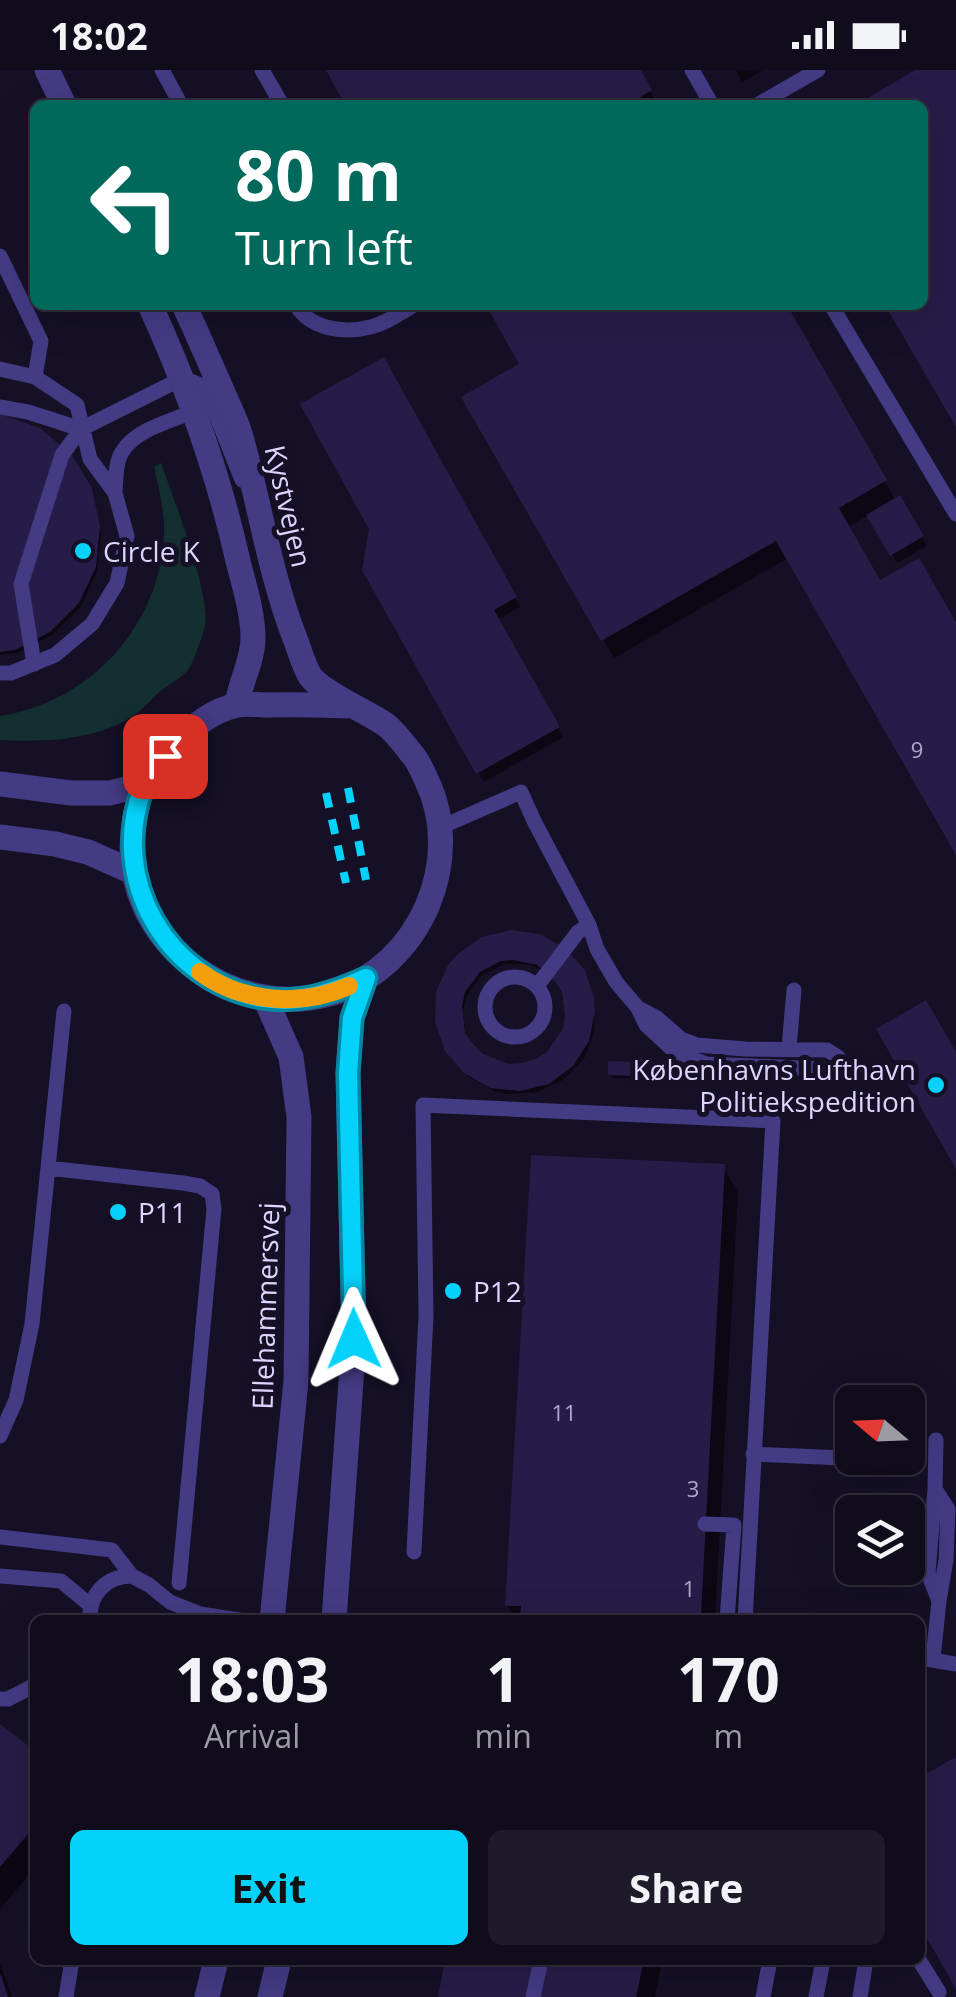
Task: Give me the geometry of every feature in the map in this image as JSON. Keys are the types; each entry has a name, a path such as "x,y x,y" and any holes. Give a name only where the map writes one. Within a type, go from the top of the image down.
{"street":[{"path":"47,70 62,100"},
{"path":"152,310 184,378 227,511 253,636 250,662 239,686 238,705"},
{"name":"Kystvejen","path":"186,310 240,433 280,601 311,678 350,706"},
{"path":"238,705 350,706 388,726 416,757 434,794 442,827 436,886 421,922 397,954 366,978 334,993 299,999 264,998 234,990 205,976 180,957 159,932 144,904 135,874 132,843 145,784 187,732 206,718 238,705"},
{"path":"0,784 71,793 110,792 145,784"},
{"path":"0,837 88,852 135,874"},
{"path":"334,1615 354,1339 348,1073 352,1018 366,978"},
{"name":"Ellehammersvej","path":"264,998 291,1057 299,1118 296,1380 272,1615"},
{"path":"207,1997 215,1965"},
{"path":"270,1997 278,1965"}],"lane":[{"path":"162,70 178,100"},
{"path":"262,70 279,100"},
{"path":"692,70 709,100"},
{"path":"766,100 818,70"},
{"path":"0,256 41,340 35,377"},
{"path":"298,310 323,328 346,330 371,327 400,310"},
{"path":"834,310 956,514"},
{"path":"0,368 35,377 77,405 90,459 115,493 128,536 117,583 92,624 56,655 0,673"},
{"path":"34,664 21,584 62,455 81,429 184,378 205,387 267,544"},
{"path":"0,407 81,429"},
{"path":"115,493 123,450 143,433 195,411"},
{"path":"442,827 522,792 589,925 597,950 646,1025 671,1048 706,1064 848,1070 828,1050 697,1045 681,1039 638,1008"},
{"path":"538,986 578,932 589,925"},
{"path":"508,977 524,978 538,986 545,1001 544,1017 536,1030 521,1038 505,1037 492,1028 484,1014 485,998 494,984 508,977"},
{"path":"789,1048 794,990"},
{"path":"0,1436 16,1400 32,1324 64,1011"},
{"path":"414,1552 426,1316 423,1105 772,1122 745,1615"},
{"path":"48,1168 183,1182 212,1194 214,1209 179,1582"},
{"path":"936,1440 935,1490 948,1509 946,1560 926,1659 956,1664"},
{"path":"753,1454 835,1458"},
{"path":"706,1524 734,1526 728,1615"},
{"path":"0,1537 112,1550 132,1576 170,1602 213,1615"},
{"path":"0,1576 61,1581 90,1613"},
{"path":"90,1613 95,1594 111,1580 132,1576"},
{"path":"0,1700 30,1687"},
{"path":"66,1997 71,1965"},
{"path":"534,1997 540,1965"},
{"path":"764,1997 769,1965"},
{"path":"816,1997 822,1965"},
{"path":"860,1997 865,1965"},
{"path":"922,1965 939,1992"}],"green space":[{"path":"161,463 190,545 205,611 204,630 186,673 141,710 109,728 55,740 0,740 0,716 63,695 114,655 134,629 149,601 159,569 164,527 154,467"}],"building":[{"path":"326,70 641,70 652,90 635,100 342,100"},
{"path":"915,70 956,70 956,427 888,310 928,310 928,100 864,100"},
{"path":"489,310 790,310 887,480 839,508 880,580 919,558 956,622 956,855 776,541 601,641 461,397 519,364"},
{"path":"384,357 517,597 494,610 560,727 476,774 362,570 369,529 300,404"},
{"path":"0,414 40,428 71,454 92,488 100,527 96,567 79,603 50,632 15,650 0,652"},
{"path":"900,495 924,536 890,556 866,515"},
{"path":"511,930 539,934 565,948 585,970 595,1012 589,1041 573,1066 549,1084 520,1091 490,1088 464,1073 445,1051 435,1022 436,992 448,965 482,937","holes":["501,961 537,965 562,992 563,1029 547,1052 536,1059 509,1064 483,1054 465,1033 465,992 480,972"]},
{"path":"926,1000 956,1052 956,1169 876,1029"},
{"path":"608,1061 660,1063 659,1077 608,1075"},
{"name":"P12","path":"531,1155 725,1164 701,1614 520,1615 521,1606 505,1606"},
{"path":"0,1724 30,1747 30,1832 0,1867"},
{"path":"956,1757 956,1989 925,1935 925,1774"},
{"path":"444,1965 643,1965 636,1997 438,1997"},
{"path":"1,1975 8,1997 0,1997"}],"railway":[{"path":"348,788 366,880"},
{"path":"326,793 346,883"}],"slow traffic":[{"path":"200,972 234,990 264,998 299,999 334,993 349,986"}],"place":[{"name":"Circle K","path":"83,551"},
{"name":"Københavns Lufthavn Politiekspedition","path":"936,1085"},
{"name":"P11","path":"118,1212"},
{"name":"P12","path":"453,1291"}],"route":[{"path":"165,756 145,784 132,843 135,874 144,904 159,932 180,957 205,976 264,998 299,999 334,993 366,978 352,1018 348,1073 354,1339"}]}
